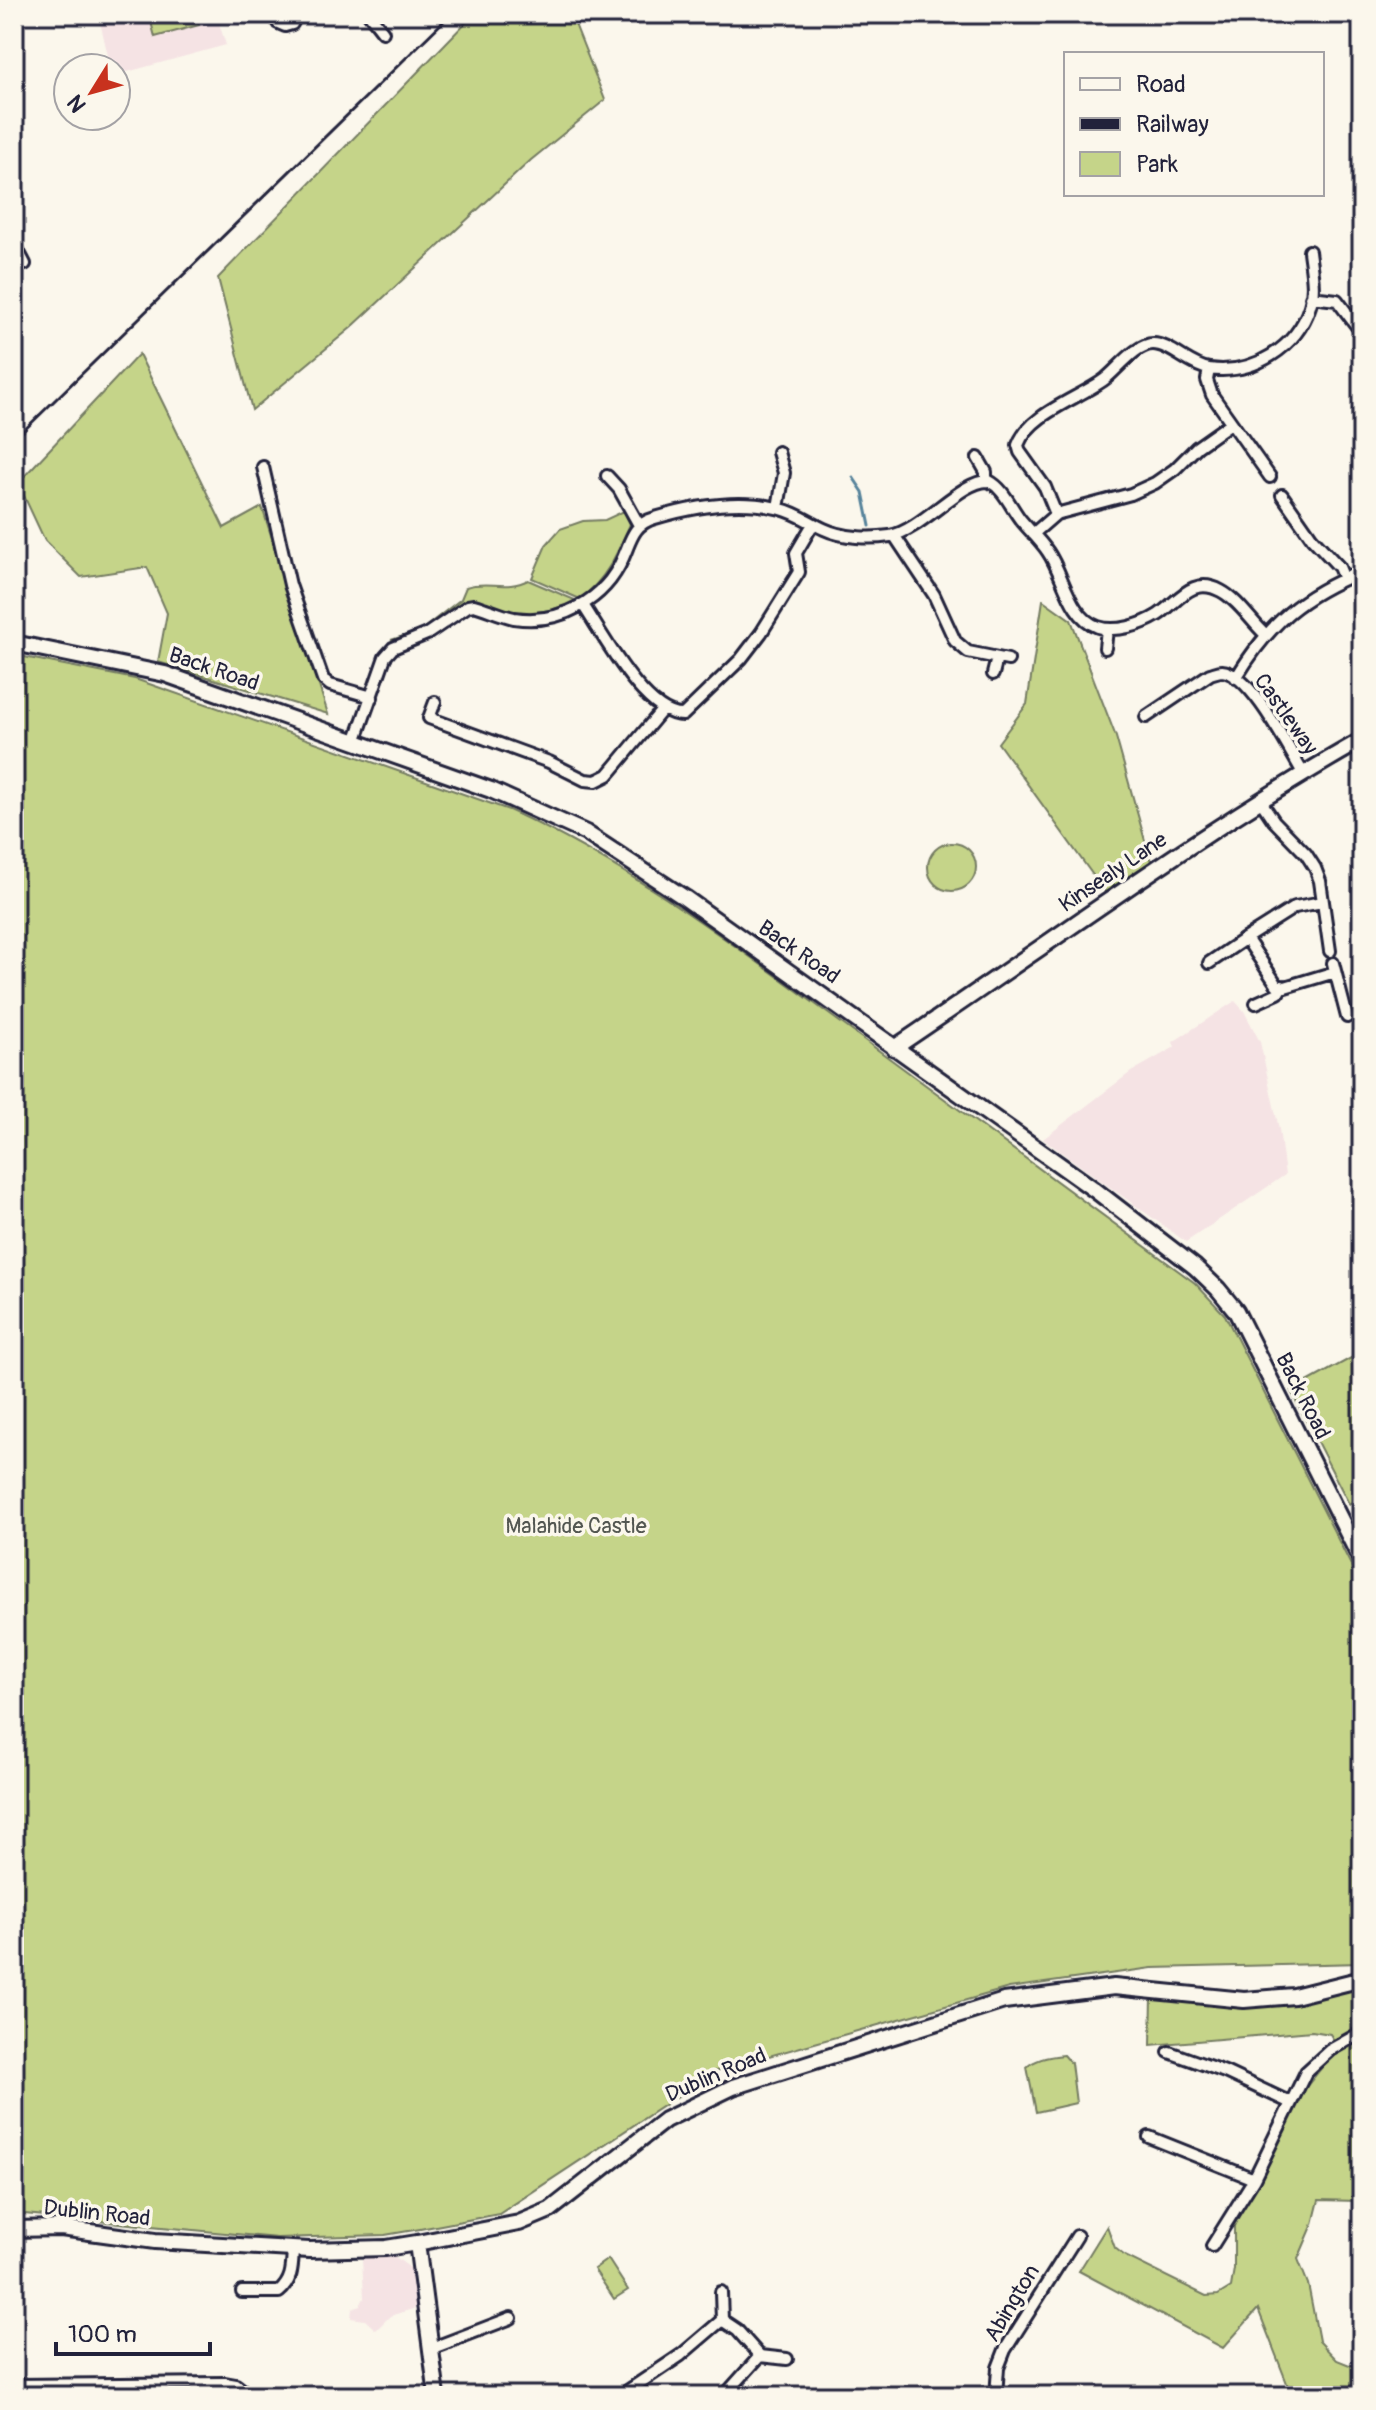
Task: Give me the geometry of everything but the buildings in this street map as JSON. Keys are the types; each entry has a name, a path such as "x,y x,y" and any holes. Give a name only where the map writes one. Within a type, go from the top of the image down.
{"street":[{"path":"274,14 278,23 285,26 292,24 297,14"},
{"path":"369,14 383,32"},
{"path":"14,243 25,264"},
{"path":"1056,514 1041,480 1020,452 1018,445 1027,430 1056,408 1102,381 1139,349 1151,343 1209,369 1239,368 1274,355 1298,330 1311,297 1313,285 1309,251"},
{"path":"1311,297 1337,300 1362,333"},
{"path":"1209,369 1208,387 1270,477"},
{"path":"1359,426 1359,412 1362,410"},
{"path":"1033,534 1056,514 1131,494 1155,483 1231,423"},
{"path":"778,452 784,473 778,508"},
{"path":"978,458 986,472 986,481"},
{"path":"263,467 290,585 323,679 330,685 372,697"},
{"path":"607,476 619,489 639,525"},
{"path":"355,742 389,651 407,640 427,634 463,608 474,605 506,616 536,619 556,616 583,605 615,574 639,525 652,518 723,504 778,508 847,536 894,535 941,508 973,483 986,481 999,488 1048,551 1079,614 1088,622 1107,629 1141,623 1157,616 1178,596 1199,586 1222,591 1265,634"},
{"path":"1282,495 1312,538 1339,567 1344,579"},
{"path":"583,605 631,680 663,709 677,715 687,712 747,652 799,572 796,553 813,524"},
{"path":"894,535 934,595 955,641 968,652 1002,659 993,674"},
{"name":"Castleway","path":"1236,678 1265,634 1301,603 1327,586 1362,571"},
{"path":"1105,648 1107,629"},
{"name":"Back Road","path":"14,643 165,674 491,790 586,833 685,898 1114,1204 1195,1267 1218,1289 1236,1311 1362,1562"},
{"name":"Castleway","path":"1146,717 1210,674 1220,671 1251,690 1303,773"},
{"path":"435,702 429,718 549,762 585,780 596,781 608,775 663,709"},
{"name":"Kinsealy Lane","path":"894,1048 1165,862 1303,773 1362,740"},
{"path":"1260,800 1315,868 1347,1017"},
{"path":"1209,963 1295,907 1322,902"},
{"path":"1246,938 1277,985 1282,986"},
{"path":"1256,1003 1278,993 1282,986 1333,962"},
{"name":"Dublin Road","path":"14,2229 61,2228 155,2241 293,2249 386,2248 417,2243 519,2223 550,2210 665,2120 733,2087 1004,2001 1114,1987 1244,2000 1294,1996 1362,1979"},
{"path":"1212,2246 1254,2179 1306,2072 1330,2050 1362,2032"},
{"path":"1169,2052 1225,2072 1291,2103"},
{"path":"1149,2137 1254,2179"},
{"name":"Abington","path":"996,2396 998,2368 1005,2350 1077,2236"},
{"path":"417,2243 437,2396"},
{"path":"242,2292 279,2292 292,2276 293,2249"},
{"path":"721,2292 722,2320"},
{"path":"430,2349 511,2318"},
{"path":"722,2320 737,2330 760,2356 787,2359"},
{"path":"620,2396 681,2355 722,2320"},
{"path":"725,2395 760,2356"},
{"path":"14,2385 225,2383 236,2385 250,2396"}],"shaded area":[{"path":"98,14 216,14 226,45 132,71 132,52 107,52"},
{"path":"1235,1001 1244,1011 1260,1042 1279,1129 1285,1175 1186,1242 1043,1139 1131,1072 1175,1047 1173,1042"},
{"path":"394,2256 413,2270 422,2306 390,2316 376,2330 365,2320 351,2318 352,2309 360,2306 364,2298 362,2258"}],"green space":[{"path":"149,14 196,14 199,25 155,37"},
{"path":"474,14 571,14 605,100 531,160 352,327 252,410 218,278"},
{"path":"139,354 224,528 262,507 328,714 158,662 167,613 147,567 81,577 45,541 18,483"},
{"path":"624,511 630,524 616,555 597,583 580,599 532,578 546,545 560,529 583,521 605,520"},
{"path":"528,580 577,601 548,611 522,612 466,601 423,632 391,640 420,631 461,599 466,587 512,585"},
{"path":"1043,600 1071,620 1116,737 1151,862 1105,892 998,743 1027,704"},
{"name":"Malahide Castle","path":"14,655 135,679 509,810 554,832 640,882 723,937 1195,1283 1225,1315 1362,1587 1362,1963 1152,1968 1009,1988 716,2071 499,2214 420,2229 385,2235 277,2238 14,2213"},
{"path":"952,843 969,850 976,867 969,884 952,891 935,884 928,867 935,850"},
{"path":"1362,1352 1362,1495 1349,1504 1291,1391"},
{"path":"1362,1986 1362,2199 1319,2200 1298,2259 1308,2284 1319,2341 1337,2360 1362,2370 1362,2396 1292,2396 1258,2309 1223,2348 1079,2271 1107,2226 1115,2248 1125,2256 1206,2296 1218,2295 1231,2287 1234,2226 1276,2139 1303,2091 1331,2056 1336,2044 1330,2034 1312,2031 1151,2045 1152,1996 1248,2008"},
{"path":"1064,2055 1071,2063 1076,2103 1036,2112 1027,2067 1039,2060"},
{"path":"608,2259 628,2290 614,2299 594,2269"}],"waterway":[{"path":"853,477 863,492 870,526"}],"railway":[{"path":"14,440 451,14"}]}
